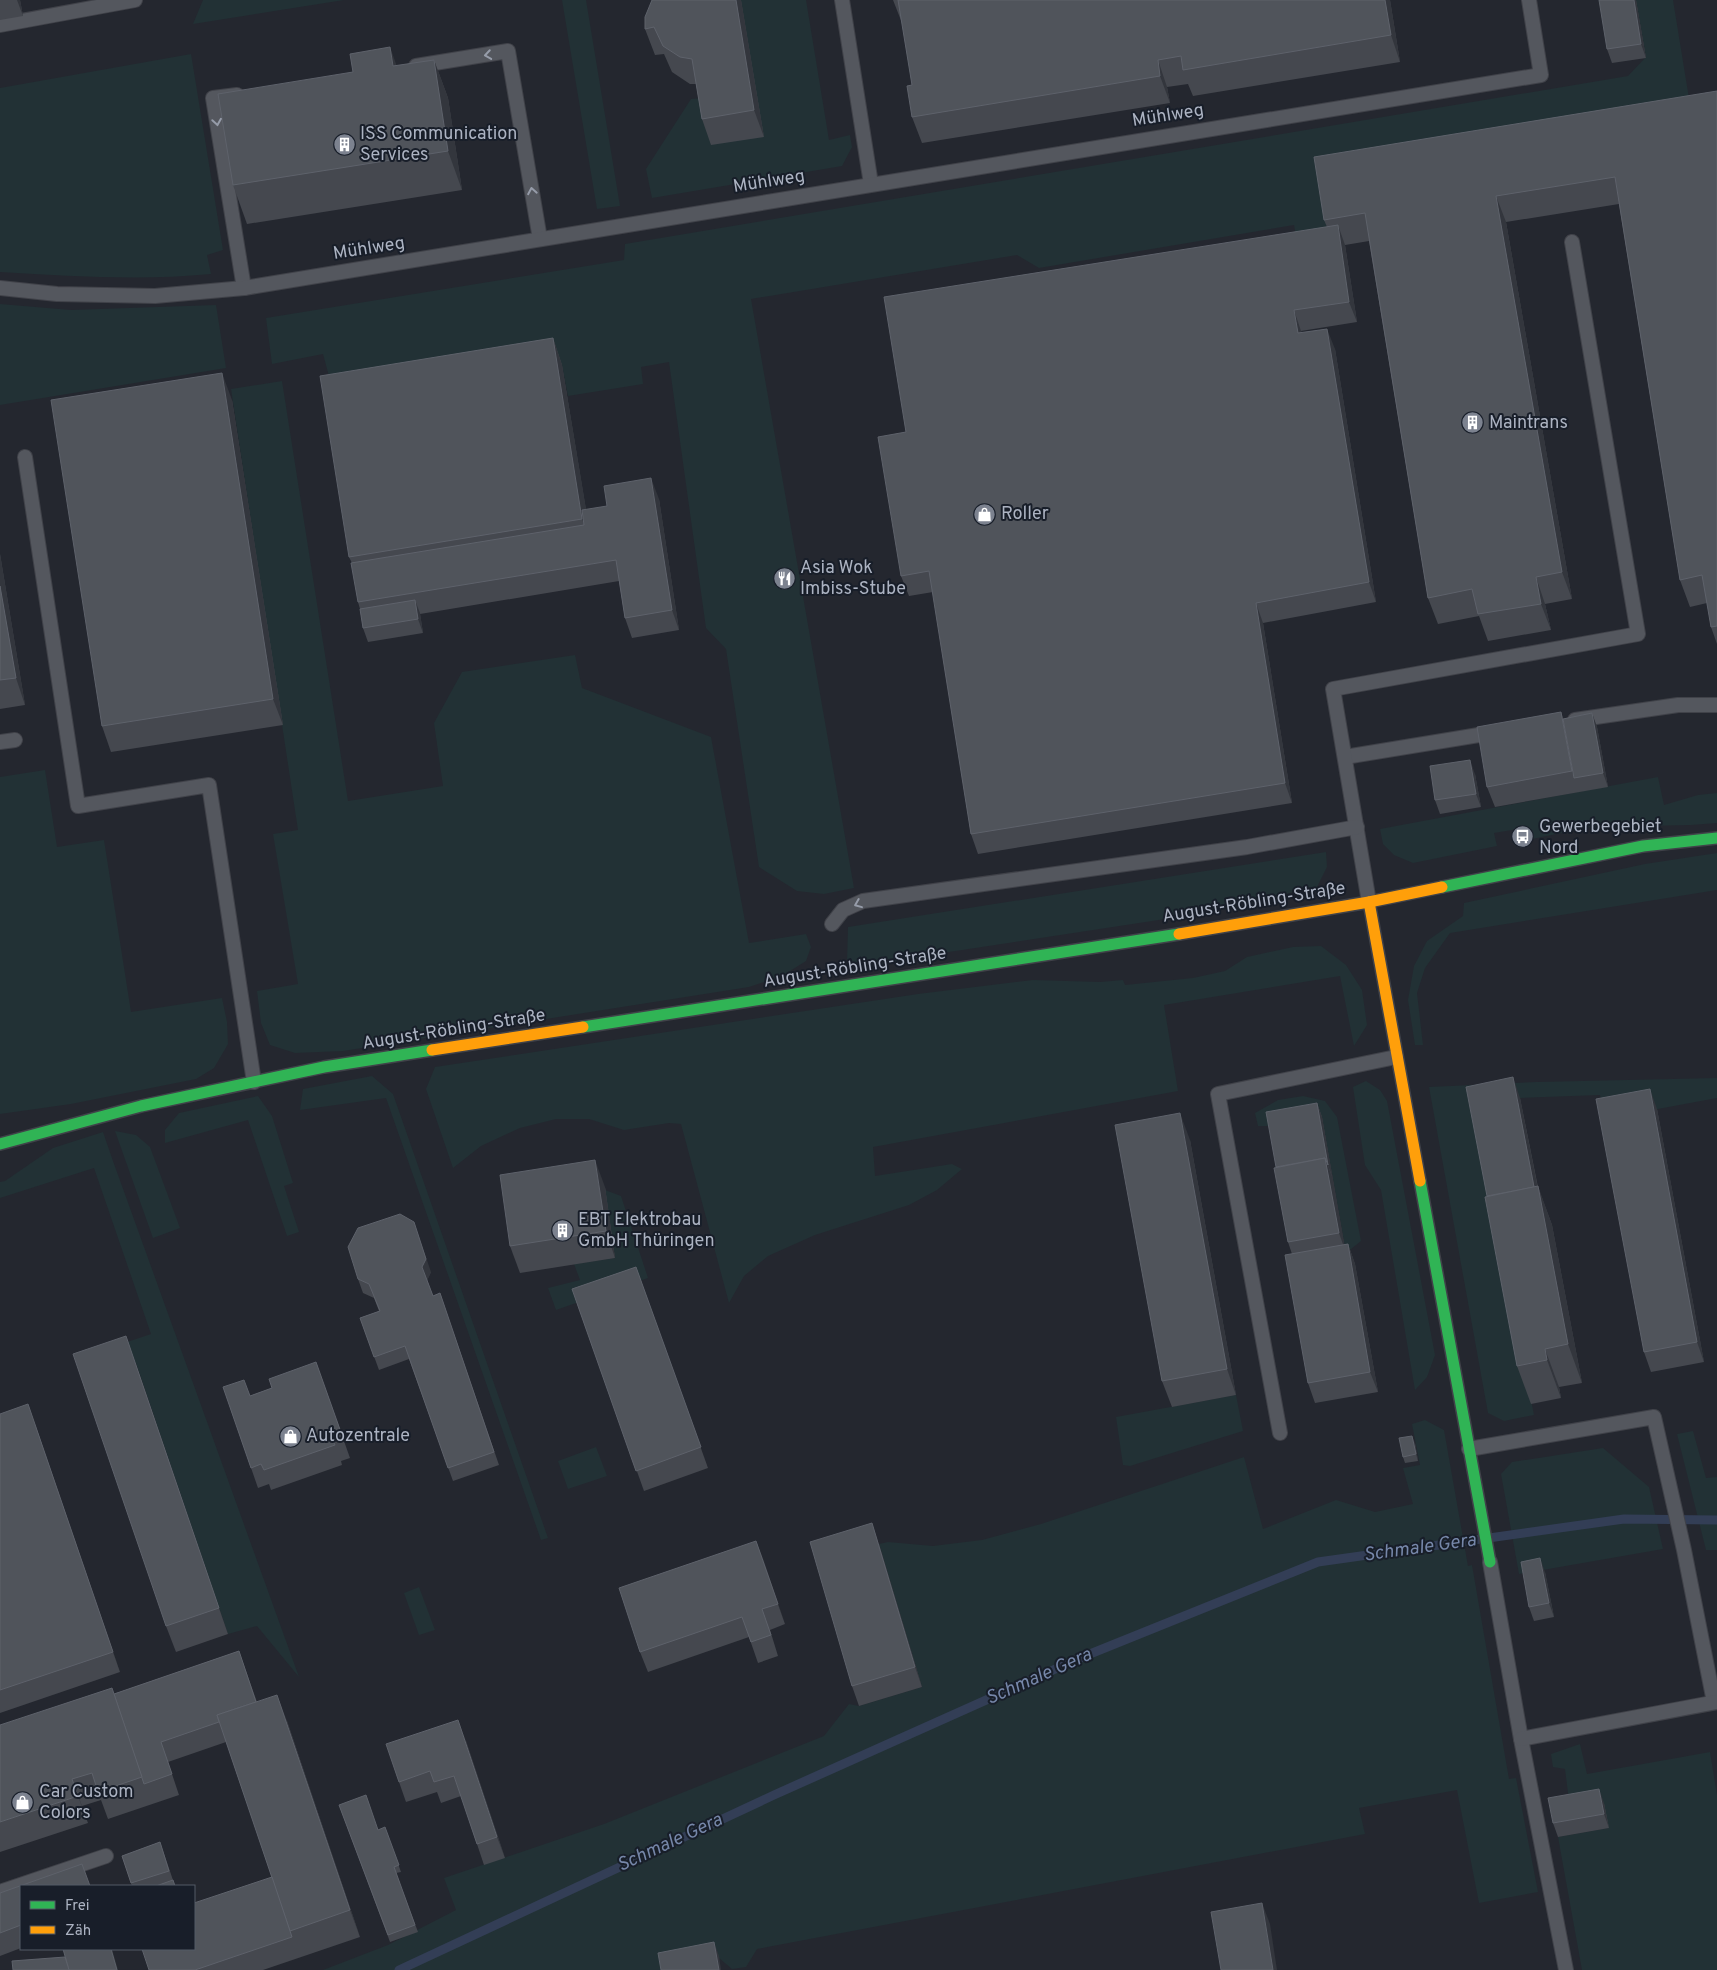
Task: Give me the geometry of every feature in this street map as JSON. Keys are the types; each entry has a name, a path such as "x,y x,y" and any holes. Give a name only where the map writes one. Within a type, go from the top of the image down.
{"street":[{"name":"August-Röbling-Straße","path":"0,1144 141,1106 324,1068 1031,958 1369,902 1643,846 1717,838"},
{"path":"1369,902 1490,1562"}],"lane":[{"path":"0,25 135,0"},
{"path":"842,0 871,184"},
{"name":"Mühlweg","path":"0,288 56,294 155,296 244,288 1541,74 1529,0"},
{"path":"400,68 508,51 540,239"},
{"path":"244,288 213,98 252,92"},
{"path":"1369,902 1333,688 1638,634 1572,242"},
{"path":"25,457 78,806 209,785 254,1082"},
{"path":"1560,722 1678,705 1717,705"},
{"path":"1345,757 1510,730"},
{"path":"0,742 15,740"},
{"path":"832,924 843,910 862,901 1247,847 1357,827"},
{"path":"1280,1433 1218,1094 1396,1057"},
{"path":"1469,1449 1654,1417 1716,1702 1521,1739"},
{"path":"1490,1562 1521,1739 1566,1970"},
{"path":"21,1885 106,1856"},
{"path":"0,1892 20,1885"}],"shaded area":[{"path":"203,0 344,0 193,24"},
{"path":"562,0 586,0 620,206 597,209"},
{"path":"741,0 806,0 829,140 850,135 852,147 842,166 652,198 646,169 691,99 703,98 763,137"},
{"path":"1636,0 1673,0 1693,123 1334,246 1299,252 1294,225 1039,268 1017,255 751,299 854,888 824,894 797,891 759,867 726,649 706,628 669,362 641,367 643,384 568,396 562,365 336,402 323,354 272,364 266,318 624,260 625,244 1628,76 1646,57"},
{"path":"191,54 223,250 207,255 211,274 131,277 0,272 0,88"},
{"path":"0,304 71,310 216,305 226,368 0,405"},
{"path":"282,381 348,801 443,786 434,723 462,672 575,655 582,688 711,737 749,943 806,934 811,947 806,961 782,976 749,987 343,1051 295,1053 270,1045 261,1023 257,991 298,984 273,834 298,830 231,389"},
{"path":"45,770 57,847 104,840 131,1012 222,998 227,1022 228,1044 214,1068 196,1079 71,1104 0,1114 0,777"},
{"path":"1658,777 1664,805 1698,795 1717,793 1717,823 1591,827 1527,840 1524,828 1494,833 1497,846 1413,863 1394,855 1383,844 1380,829"},
{"path":"1326,852 1327,867 1317,887 1185,916 949,952 860,969 847,963 848,927"},
{"path":"1717,853 1717,890 1450,933 1425,968 1417,993 1423,1045 1415,1045 1408,1000 1414,966 1427,941 1463,916 1464,903 1645,864"},
{"path":"1321,946 1346,965 1362,990 1367,1025 1354,1046 1340,976 1164,1005 1178,1091 873,1147 875,1176 952,1164 962,1169 937,1190 909,1205 815,1235 768,1256 744,1276 729,1303 681,1124 669,1123 624,1130 589,1119 556,1119 520,1128 481,1146 453,1168 426,1089 435,1067 918,994 1033,980 1100,982 1123,980 1125,985 1193,978 1225,971 1247,957 1293,947"},
{"path":"372,1076 393,1094 548,1538 541,1540 386,1098 300,1110 303,1089"},
{"path":"1717,1078 1717,1098 1604,1119 1600,1095 1520,1098 1473,1107 1534,1415 1504,1421 1488,1413 1429,1087 1537,1082"},
{"path":"1366,1081 1380,1090 1387,1101 1435,1355 1427,1377 1415,1390 1381,1190 1365,1165 1353,1087"},
{"path":"258,1096 272,1116 293,1183 284,1186 299,1232 287,1236 248,1120 165,1143 165,1130 179,1113"},
{"path":"1303,1096 1325,1101 1337,1117 1361,1241 1346,1253 1322,1117 1271,1126 1258,1126 1255,1113 1278,1100"},
{"path":"115,1131 136,1135 150,1147 180,1228 153,1238"},
{"path":"103,1132 299,1677 257,1626 228,1634 136,1363 118,1345 151,1334 94,1168 0,1198 0,1182 5,1181 53,1148"},
{"path":"605,1190 621,1196 648,1278 556,1310 548,1288 580,1280 574,1264 615,1258"},
{"path":"1236,1395 1243,1431 1130,1466 1123,1465 1116,1417"},
{"path":"1425,1420 1444,1430 1468,1566 1472,1565 1509,1779 1516,1778 1538,1892 1479,1903 1457,1790 1359,1808 1365,1834 757,1949 746,1967 732,1969 719,1958 664,1970 323,1970 388,1945 456,1910 444,1878 604,1824 824,1736 849,1704 859,1706 922,1687 879,1544 888,1542 933,1546 982,1540 1041,1524 1244,1457 1263,1529 1336,1500 1375,1512 1413,1504 1403,1468 1420,1465 1412,1424"},
{"path":"1693,1431 1706,1478 1717,1477 1717,1550 1706,1550 1677,1434"},
{"path":"596,1447 607,1476 568,1489 558,1461"},
{"path":"1603,1448 1649,1487 1663,1549 1519,1574 1501,1474 1512,1462"},
{"path":"419,1587 435,1630 419,1635 404,1593"},
{"path":"1580,1744 1587,1774 1710,1752 1717,1795 1717,1970 1582,1970 1558,1837 1608,1828 1604,1803 1570,1809 1565,1769 1553,1767 1551,1754"}],"building":[{"path":"652,0 736,0 754,110 702,119 692,59 680,57 663,46 654,27 645,29 645,17"},
{"path":"898,0 1385,0 1391,35 1183,70 1181,56 1158,60 1160,76 912,117 907,86 912,85"},
{"path":"1599,0 1634,0 1641,44 1607,49"},
{"path":"390,47 393,66 434,60 448,151 233,185 218,94 353,72 350,54"},
{"name":"Maintrans","path":"1717,91 1717,626 1711,627 1702,575 1680,580 1615,177 1496,196 1562,572 1536,577 1541,604 1478,614 1472,589 1428,598 1365,213 1324,220 1314,157"},
{"path":"1338,225 1349,302 1294,310 1298,333 1327,329 1369,582 1256,603 1285,783 971,834 929,571 901,576 878,437 906,432 884,297"},
{"path":"553,338 582,519 349,557 320,376"},
{"path":"222,373 273,699 102,726 51,400"},
{"path":"651,478 672,610 625,618 616,560 358,602 351,563 584,525 582,510 607,506 604,486"},
{"path":"0,586 16,678 0,680"},
{"path":"415,600 418,619 363,628 360,609"},
{"path":"1561,712 1572,771 1487,787 1477,727"},
{"path":"1592,713 1603,773 1574,778 1563,719"},
{"path":"1470,760 1476,794 1435,800 1430,766"},
{"path":"1513,1077 1534,1187 1487,1196 1466,1087"},
{"path":"1650,1089 1697,1342 1644,1352 1596,1099"},
{"path":"1317,1103 1328,1165 1325,1158 1276,1167 1266,1112"},
{"path":"1180,1113 1227,1369 1162,1381 1115,1125"},
{"path":"1325,1158 1339,1233 1288,1242 1274,1168"},
{"path":"595,1160 606,1231 510,1246 500,1175"},
{"path":"1538,1186 1568,1344 1545,1349 1547,1360 1517,1366 1485,1197"},
{"path":"400,1214 414,1222 426,1259 422,1267 433,1296 440,1293 494,1452 448,1468 405,1346 374,1357 360,1318 380,1311 369,1284 358,1279 348,1247 358,1228"},
{"path":"1348,1244 1370,1372 1308,1383 1285,1255"},
{"path":"636,1267 701,1447 636,1471 572,1289"},
{"path":"126,1336 219,1608 166,1626 73,1354"},
{"path":"316,1362 343,1438 333,1441 335,1445 264,1470 261,1464 251,1468 223,1387 244,1380 250,1396 272,1388 269,1379"},
{"path":"28,1404 113,1652 0,1690 0,1414"},
{"path":"1412,1436 1416,1454 1403,1457 1399,1438"},
{"path":"872,1523 915,1667 852,1686 810,1542"},
{"path":"756,1541 778,1604 762,1609 771,1635 751,1642 742,1617 640,1652 619,1588"},
{"path":"1540,1558 1549,1603 1529,1607 1521,1562"},
{"path":"239,1651 256,1702 217,1715 219,1722 161,1742 172,1774 144,1784 114,1694"},
{"path":"112,1688 142,1777 98,1792 92,1773 72,1779 78,1796 0,1822 0,1725"},
{"path":"277,1695 350,1910 290,1931 217,1715"},
{"path":"458,1720 497,1837 477,1844 454,1776 434,1782 430,1771 399,1782 386,1744"},
{"path":"1599,1789 1604,1814 1553,1823 1548,1798"},
{"path":"366,1795 378,1830 385,1827 399,1865 394,1867 415,1925 388,1935 339,1805"},
{"path":"160,1842 169,1871 131,1883 122,1856"},
{"path":"82,1864 90,1885 23,1885"},
{"path":"272,1877 292,1937 195,1970 149,1970 142,1950 195,1950 195,1903"},
{"path":"173,1880 175,1885 159,1885"},
{"path":"20,1886 20,1925 0,1933 0,1893"},
{"path":"1262,1903 1273,1970 1221,1970 1211,1912"},
{"path":"714,1942 719,1970 661,1970 658,1953"},
{"path":"63,1950 111,1950 117,1970 69,1970"},
{"path":"65,1957 69,1970 13,1970 12,1961"}],"waterway":[{"name":"Schmale Gera","path":"399,1970 774,1795 1080,1658 1318,1562 1624,1519 1717,1520"}],"traffic: fast":[{"path":"1442,887 1643,846 1717,838"},
{"path":"583,1027 1179,934"},
{"path":"0,1144 141,1106 324,1067 432,1050"},
{"path":"1420,1181 1490,1562"}],"traffic: slow":[{"path":"1179,934 1369,902 1442,887"},
{"path":"1369,902 1420,1181"},
{"path":"432,1050 583,1027"}],"place":[{"name":"ISS Communication Services","path":"344,144"},
{"name":"Maintrans","path":"1473,423"},
{"name":"Roller","path":"985,514"},
{"name":"Asia Wok Imbiss-Stube","path":"784,578"},
{"name":"Gewerbegebiet Nord","path":"1523,837"},
{"name":"EBT Elektrobau GmbH Thüringen","path":"562,1230"},
{"name":"Autozentrale","path":"290,1436"},
{"name":"Car Custom Colors","path":"23,1802"}]}
